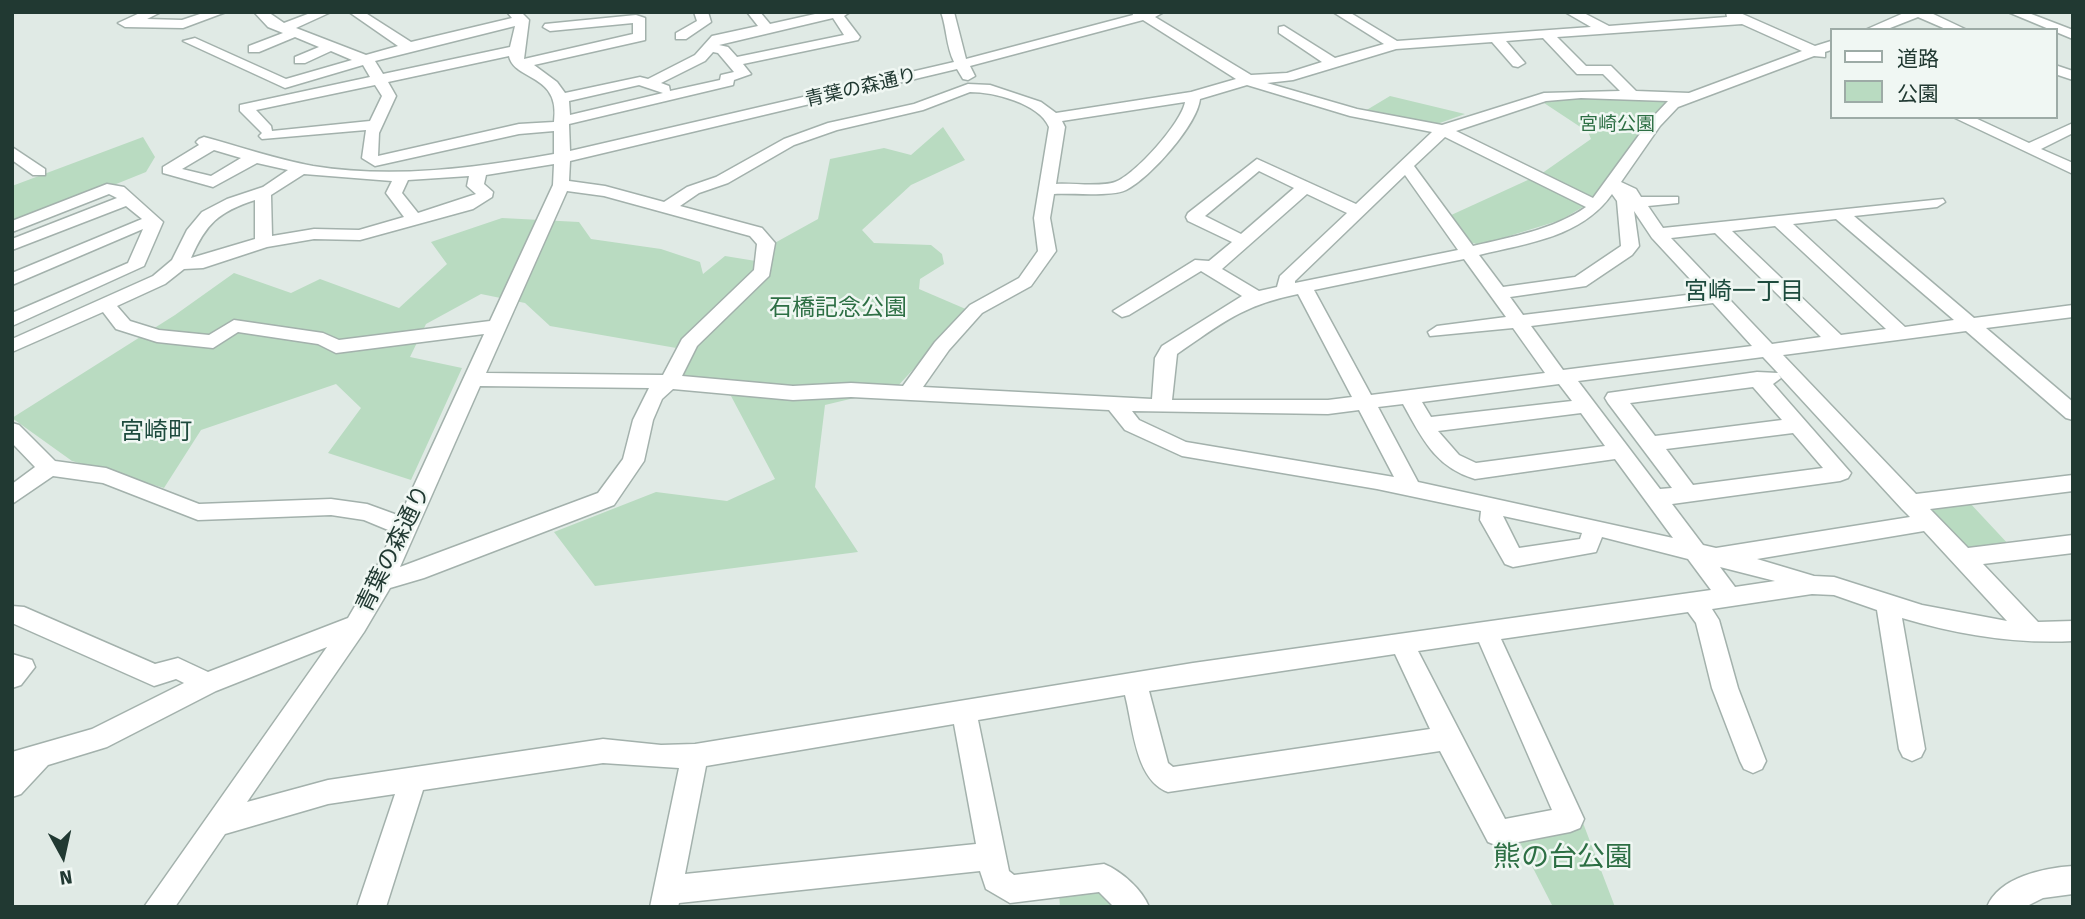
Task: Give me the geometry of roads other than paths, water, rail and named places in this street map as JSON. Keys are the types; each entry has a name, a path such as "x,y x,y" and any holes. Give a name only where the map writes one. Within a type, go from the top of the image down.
{"street":[{"path":"155,12 125,23 183,24 220,12"},
{"path":"260,12 289,31 368,61 389,96 386,107 374,125 368,149 370,158 375,161 389,161 519,130 562,124 728,82 726,78 744,74 723,50 711,47"},
{"path":"254,49 326,12"},
{"path":"355,12 409,47"},
{"path":"518,57 538,56 545,48 554,12"},
{"path":"681,36 704,22 701,12"},
{"path":"753,12 767,28"},
{"path":"947,12 954,30 956,51 974,88"},
{"path":"1339,12 1395,45"},
{"path":"1571,12 1608,30"},
{"path":"1727,12 1829,58"},
{"path":"1877,28 1918,12 1955,28"},
{"path":"2014,12 2050,28"},
{"path":"651,83 700,58 717,39 840,13 853,37 733,62"},
{"path":"1147,14 1248,80 1271,90 1355,113 1443,130 1597,206"},
{"name":"青葉の森通り","path":"255,157 213,182 169,170 208,144 302,169 356,175 402,176 479,170 562,156 964,65 1147,14"},
{"path":"374,125 266,133 245,108 409,47 517,16 523,34 518,57"},
{"path":"190,41 288,90 380,80 640,37 640,21 636,19 550,27"},
{"path":"1053,118 1193,96 1248,80 1288,77 1395,45 1744,20"},
{"path":"1700,24 1720,34"},
{"path":"1284,30 1334,63"},
{"path":"750,32 765,55"},
{"path":"1546,34 1583,71 1606,69 1632,95"},
{"path":"1496,38 1518,63"},
{"path":"1161,405 1165,358 1169,350 1235,306 1256,297 1294,287 1471,252 1562,228 1597,206 1655,123 1673,104 1829,46"},
{"path":"299,60 329,47"},
{"path":"518,57 556,87 560,99 562,156"},
{"path":"560,99 639,81 663,88 670,96"},
{"path":"667,207 692,190 722,180 789,142 833,126 918,107 974,88 1013,95 1036,105 1053,118 1057,127 1042,218 1047,251 1026,282 976,309 942,346 909,392"},
{"path":"1046,189 1120,187 1157,156 1191,111 1193,96"},
{"path":"1411,489 1367,403 1294,287 1286,281 1443,130 1544,97 1689,97"},
{"path":"1964,119 2073,169"},
{"path":"2028,149 2073,127"},
{"path":"12,152 34,168 12,170"},
{"name":"青葉の森通り","path":"158,907 219,824 356,625 382,581 561,185 562,156"},
{"path":"356,175 370,158"},
{"path":"1243,241 1194,217 1257,164 1359,212"},
{"path":"1407,167 1471,252 1518,321 1586,406 1654,498 1703,556 1730,598"},
{"path":"12,346 159,279 180,263 195,230 208,216 233,202 263,193 302,169"},
{"path":"180,263 197,264 264,242 314,234 360,234 414,219 484,197 485,192 475,186 479,170"},
{"path":"402,176 394,193 414,219"},
{"path":"382,581 416,572 606,499 633,461 643,420 654,395 669,382 689,343 763,272 766,243 756,232 667,207 561,185"},
{"path":"1613,185 1630,192 1658,234 2033,633"},
{"path":"1499,293 1580,282 1626,251 1630,246 1625,201 1613,185"},
{"path":"1210,270 1305,187"},
{"path":"12,228 107,189 118,190 155,222"},
{"path":"263,193 264,242"},
{"path":"12,246 128,199"},
{"path":"1637,202 1672,200"},
{"path":"1658,234 1937,202"},
{"path":"1840,213 2073,413"},
{"path":"1779,220 1902,334"},
{"path":"12,280 139,225 155,222"},
{"path":"12,320 135,266 155,222"},
{"path":"1719,227 1837,342"},
{"path":"1122,311 1201,264 1256,297"},
{"path":"1437,332 1716,297"},
{"path":"106,304 123,325 157,336 213,342 234,326 323,339 336,347 498,326"},
{"path":"474,379 669,382 793,393 851,390 1161,405 1328,407 2073,311"},
{"path":"1687,492 1615,398 1790,375"},
{"path":"1654,498 1840,473 1757,379"},
{"path":"1410,398 1447,460 1475,471 1619,451"},
{"path":"1114,403 1132,425 1182,449 1411,489 1595,527 1799,578 1812,585"},
{"path":"1426,425 1586,406"},
{"path":"1650,444 1798,425"},
{"path":"12,430 49,468 106,476 198,512 331,507 367,513 407,528"},
{"path":"12,496 49,468"},
{"path":"1910,503 2073,483"},
{"path":"1493,506 1491,520 1513,558 1588,546 1595,527"},
{"path":"1703,556 1928,522"},
{"path":"1962,558 2073,544"},
{"path":"219,824 298,798 603,751 661,757 695,756 1134,683 1812,585 1834,586 1976,629 2033,633 2073,631"},
{"path":"1696,603 1707,620 1726,688 1753,761"},
{"path":"1888,604 1912,749"},
{"path":"16,614 154,675 178,668 207,683"},
{"path":"12,764 98,739 207,683 356,625"},
{"path":"1402,644 1447,738 1499,832 1570,819 1486,632"},
{"path":"12,664 23,667 12,678"},
{"path":"1134,683 1157,769 1168,780 1447,738"},
{"path":"964,711 996,879 1010,888 1104,878 1135,907"},
{"path":"12,785 40,756"},
{"path":"695,756 665,898 992,856"},
{"path":"371,907 413,780"},
{"path":"2001,907 2020,891 2050,881 2073,880"}],"district":[{"name":"宮崎一丁目","path":"1744,292"},
{"name":"宮崎町","path":"156,432"}],"park label":[{"name":"宮崎公園","path":"1617,125"},
{"name":"石橋記念公園","path":"838,309"},
{"name":"熊の台公園","path":"1563,858"}]}
